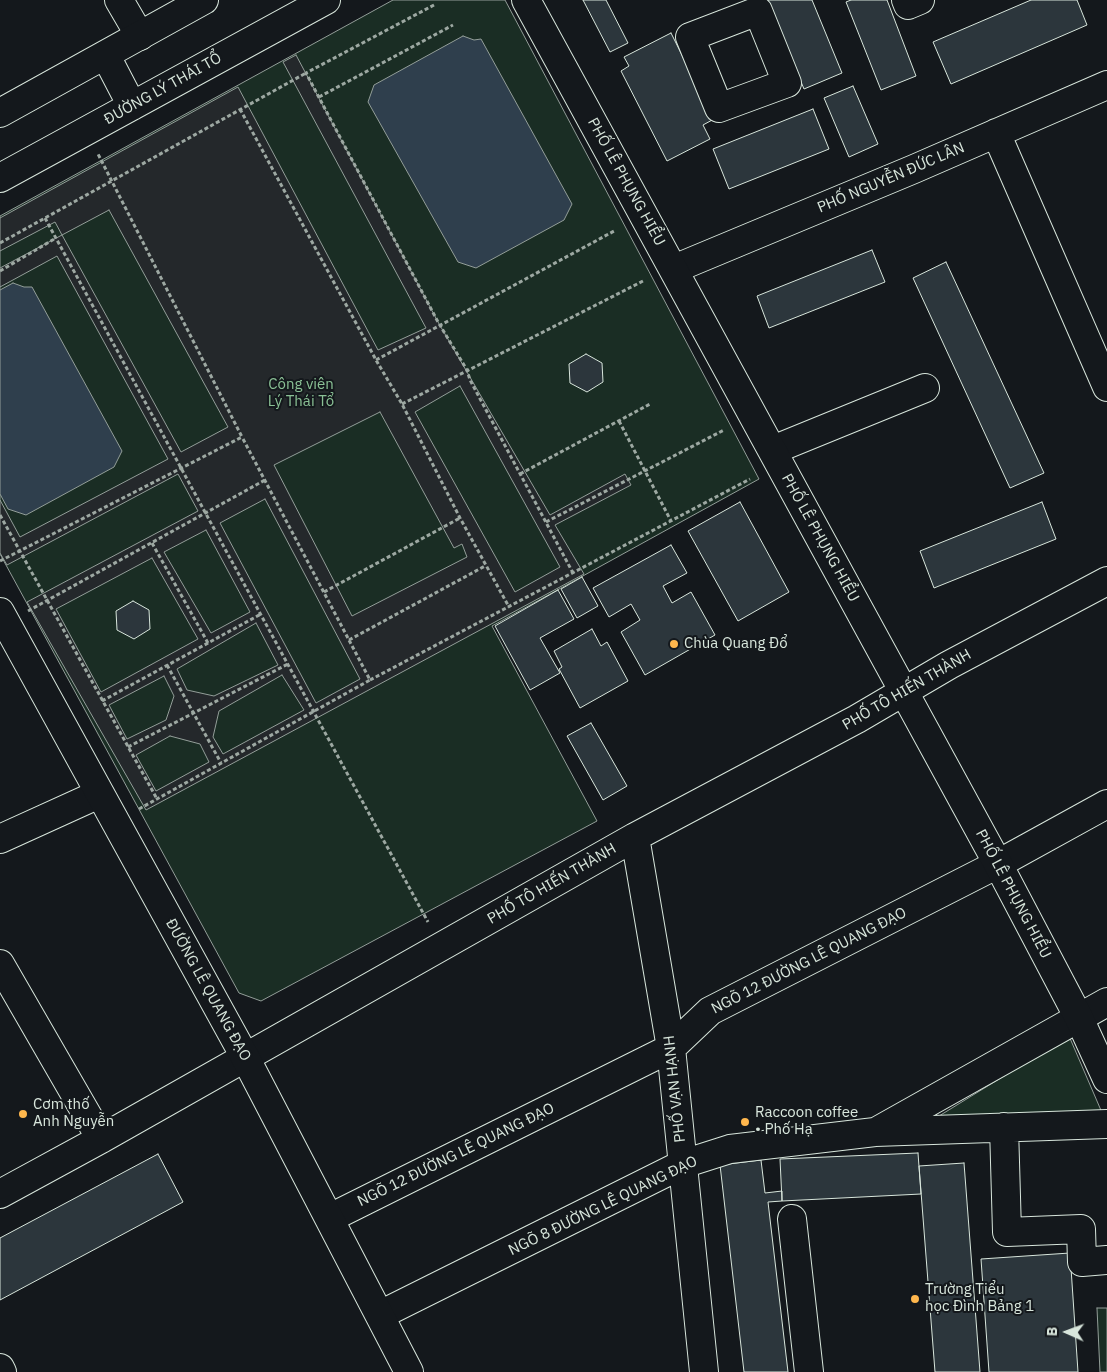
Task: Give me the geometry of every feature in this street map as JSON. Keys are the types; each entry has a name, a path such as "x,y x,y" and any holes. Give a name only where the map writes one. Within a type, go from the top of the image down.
{"street":[{"path":"119,0 140,36"},
{"path":"0,113 106,56 204,0"},
{"name":"ĐƯỜNG LÝ THÁI TỔ","path":"0,178 326,0"},
{"name":"PHỐ LÊ PHỤNG HIỂU","path":"526,0 998,864 1079,1018 1107,1079"},
{"path":"906,0 908,5 920,0"},
{"path":"106,56 132,106"},
{"name":"PHỐ NGUYỄN ĐỨC LÂN","path":"674,269 725,249 1107,85"},
{"path":"996,133 1107,387"},
{"path":"772,450 925,388"},
{"name":"PHỐ TÔ HIẾN THÀNH","path":"0,1194 101,1139 635,837 857,719 904,690 1107,581"},
{"name":"ĐƯỜNG LÊ QUANG ĐẠO","path":"0,612 245,1057 410,1372"},
{"path":"0,839 100,794"},
{"name":"NGÕ 12 ĐƯỜNG LÊ QUANG ĐẠO","path":"330,1218 671,1048 710,1011 998,864 1107,804"},
{"name":"PHỐ VẠN HẠNH","path":"635,837 671,1048 704,1372"},
{"path":"0,964 101,1139"},
{"path":"876,1132 1107,1002"},
{"name":"NGÕ 8 ĐƯỜNG LÊ QUANG ĐẠO","path":"380,1315 683,1164 730,1149 876,1132 1107,1124"},
{"path":"1004,1127 1007,1232 1081,1229 1082,1262 1107,1260"},
{"path":"792,1219 809,1372"},
{"path":"0,1368 2,1372"}],"path":[{"path":"0,243 240,109 434,5"},
{"path":"319,97 453,25"},
{"path":"306,73 440,326 467,370 470,380 573,573"},
{"path":"240,109 376,360 402,404 485,566 509,607"},
{"path":"98,154 242,437 370,680"},
{"path":"45,218 428,922"},
{"path":"376,360 616,230"},
{"path":"0,271 56,238"},
{"path":"402,404 643,280"},
{"path":"520,474 650,404"},
{"path":"619,421 671,521"},
{"path":"546,522 724,430"},
{"path":"0,561 242,437"},
{"path":"136,810 370,680 750,479"},
{"path":"27,611 265,480"},
{"path":"0,515 157,799"},
{"path":"324,592 460,518"},
{"path":"152,543 208,643"},
{"path":"349,640 485,566"},
{"path":"102,701 261,614"},
{"path":"128,748 288,664"},
{"path":"167,666 221,763"}],"green space":[{"name":"Công viên Lý Thái Tổ","path":"393,0 505,0 759,479 492,626 597,821 261,1001 239,993 0,554 0,216"},
{"path":"1069,1036 1103,1115 939,1116"},
{"path":"1097,1308 1107,1308 1107,1372 1100,1372"}],"shaded area":[{"path":"296,55 438,322 550,515 625,474 631,485 555,525 584,574 146,810 27,602 198,511 178,474 7,565 0,553 0,500 20,537 168,459 57,256 0,287 0,268 62,235 55,222 0,251 0,218 238,87 378,350 426,328 283,62","holes":["109,210 228,427 181,452 62,235","460,386 560,567 515,592 415,412","380,412 454,548 462,544 467,557 352,616 274,465","265,499 360,679 316,703 220,523","206,530 250,612 211,633 164,552","152,558 198,639 101,692 56,609","256,623 278,665 214,696 187,690 177,669","282,675 304,710 223,754 213,737 219,711","164,676 174,696 166,720 127,739 109,705","170,736 200,744 209,762 156,791 136,755"]}],"water":[{"path":"463,36 474,40 481,39 572,204 564,220 476,268 458,262 368,102 374,85"},
{"path":"13,283 24,287 32,287 122,451 114,467 26,515 8,509 0,494 0,290"}],"building":[{"path":"583,0 606,0 628,43 610,52"},
{"path":"767,0 812,0 842,73 804,89"},
{"path":"851,0 887,0 916,76 881,90 846,2"},
{"path":"1031,0 1077,0 1087,25 951,84 933,42"},
{"path":"671,33 714,119 703,125 710,139 667,161 621,71 629,66 624,57"},
{"path":"853,86 878,144 849,157 824,98"},
{"path":"813,109 829,149 729,189 713,149"},
{"path":"872,250 885,282 769,328 757,296"},
{"path":"946,262 1044,473 1010,488 913,278"},
{"path":"586,354 602,363 603,382 587,392 570,383 569,364"},
{"path":"740,502 789,592 738,621 688,531"},
{"path":"1042,502 1056,539 934,588 920,551"},
{"path":"671,545 687,573 663,586 672,603 691,592 715,635 645,675 621,632 640,620 631,604 609,617 593,588"},
{"path":"582,577 598,606 577,618 561,589"},
{"path":"558,590 574,619 540,638 560,673 530,690 495,626"},
{"path":"133,601 149,610 150,629 134,639 117,630 116,611"},
{"path":"592,629 601,646 607,642 628,681 580,708 559,669 562,667 554,651"},
{"path":"591,723 627,786 603,800 567,736"},
{"path":"918,1153 921,1194 782,1201 780,1159"},
{"path":"158,1154 183,1202 0,1300 0,1238"},
{"path":"761,1160 765,1193 782,1191 782,1201 768,1202 788,1372 744,1372 720,1165"},
{"path":"964,1163 980,1372 935,1372 919,1166"},
{"path":"1070,1253 1078,1372 989,1372 981,1259"}],"place":[{"name":"Chùa Quang Đổ","path":"674,644"},
{"name":"Cơm thố Anh Nguyễn","path":"23,1114"},
{"name":"Raccoon coffee • Phố Hạ","path":"745,1122"},
{"name":"Trường Tiểu học Đình Bảng 1","path":"915,1299"}]}
